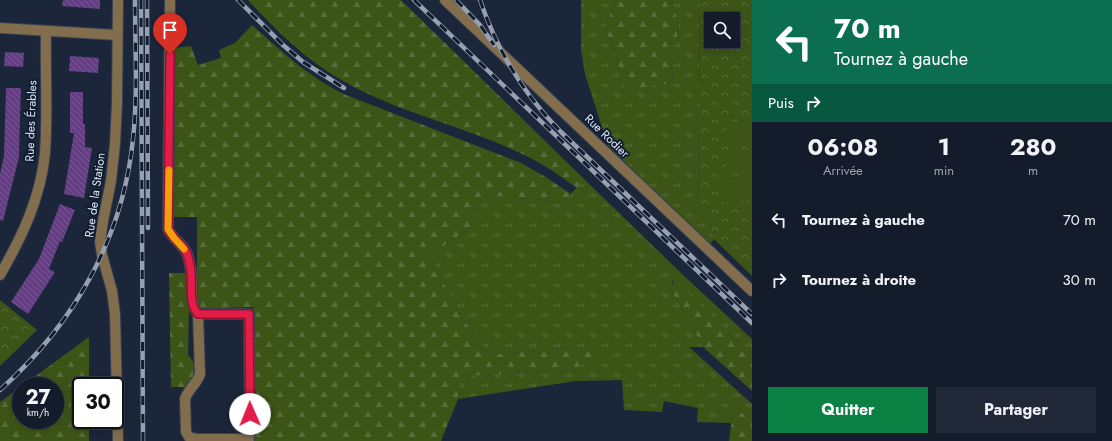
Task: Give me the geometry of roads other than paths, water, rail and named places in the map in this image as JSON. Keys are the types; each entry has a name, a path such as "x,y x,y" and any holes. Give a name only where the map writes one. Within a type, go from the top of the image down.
{"street":[{"name":"Rue de la Station","path":"118,0 115,144 111,181 100,242 112,291 115,314 118,441"},
{"path":"170,0 168,229 185,250 188,257 191,268 193,303 198,314 200,374 198,380 186,395 185,428 189,437 197,439 248,440 250,414 249,314 198,314"},
{"name":"Rue Rodier","path":"445,0 752,291"},
{"path":"0,28 117,35"},
{"name":"Rue des Érables","path":"0,275 14,252 27,223 43,166 45,139 46,31"}],"railway":[{"path":"0,390 27,364 51,337 72,308 106,245 118,211 127,176 135,122 135,0"},
{"path":"141,0 143,441"},
{"path":"147,0 148,228"},
{"path":"238,0 283,45 303,62 344,88"},
{"path":"414,0 752,323"},
{"path":"456,0 480,25 494,45"},
{"path":"480,0 503,54 535,103 561,132 752,314"}]}
